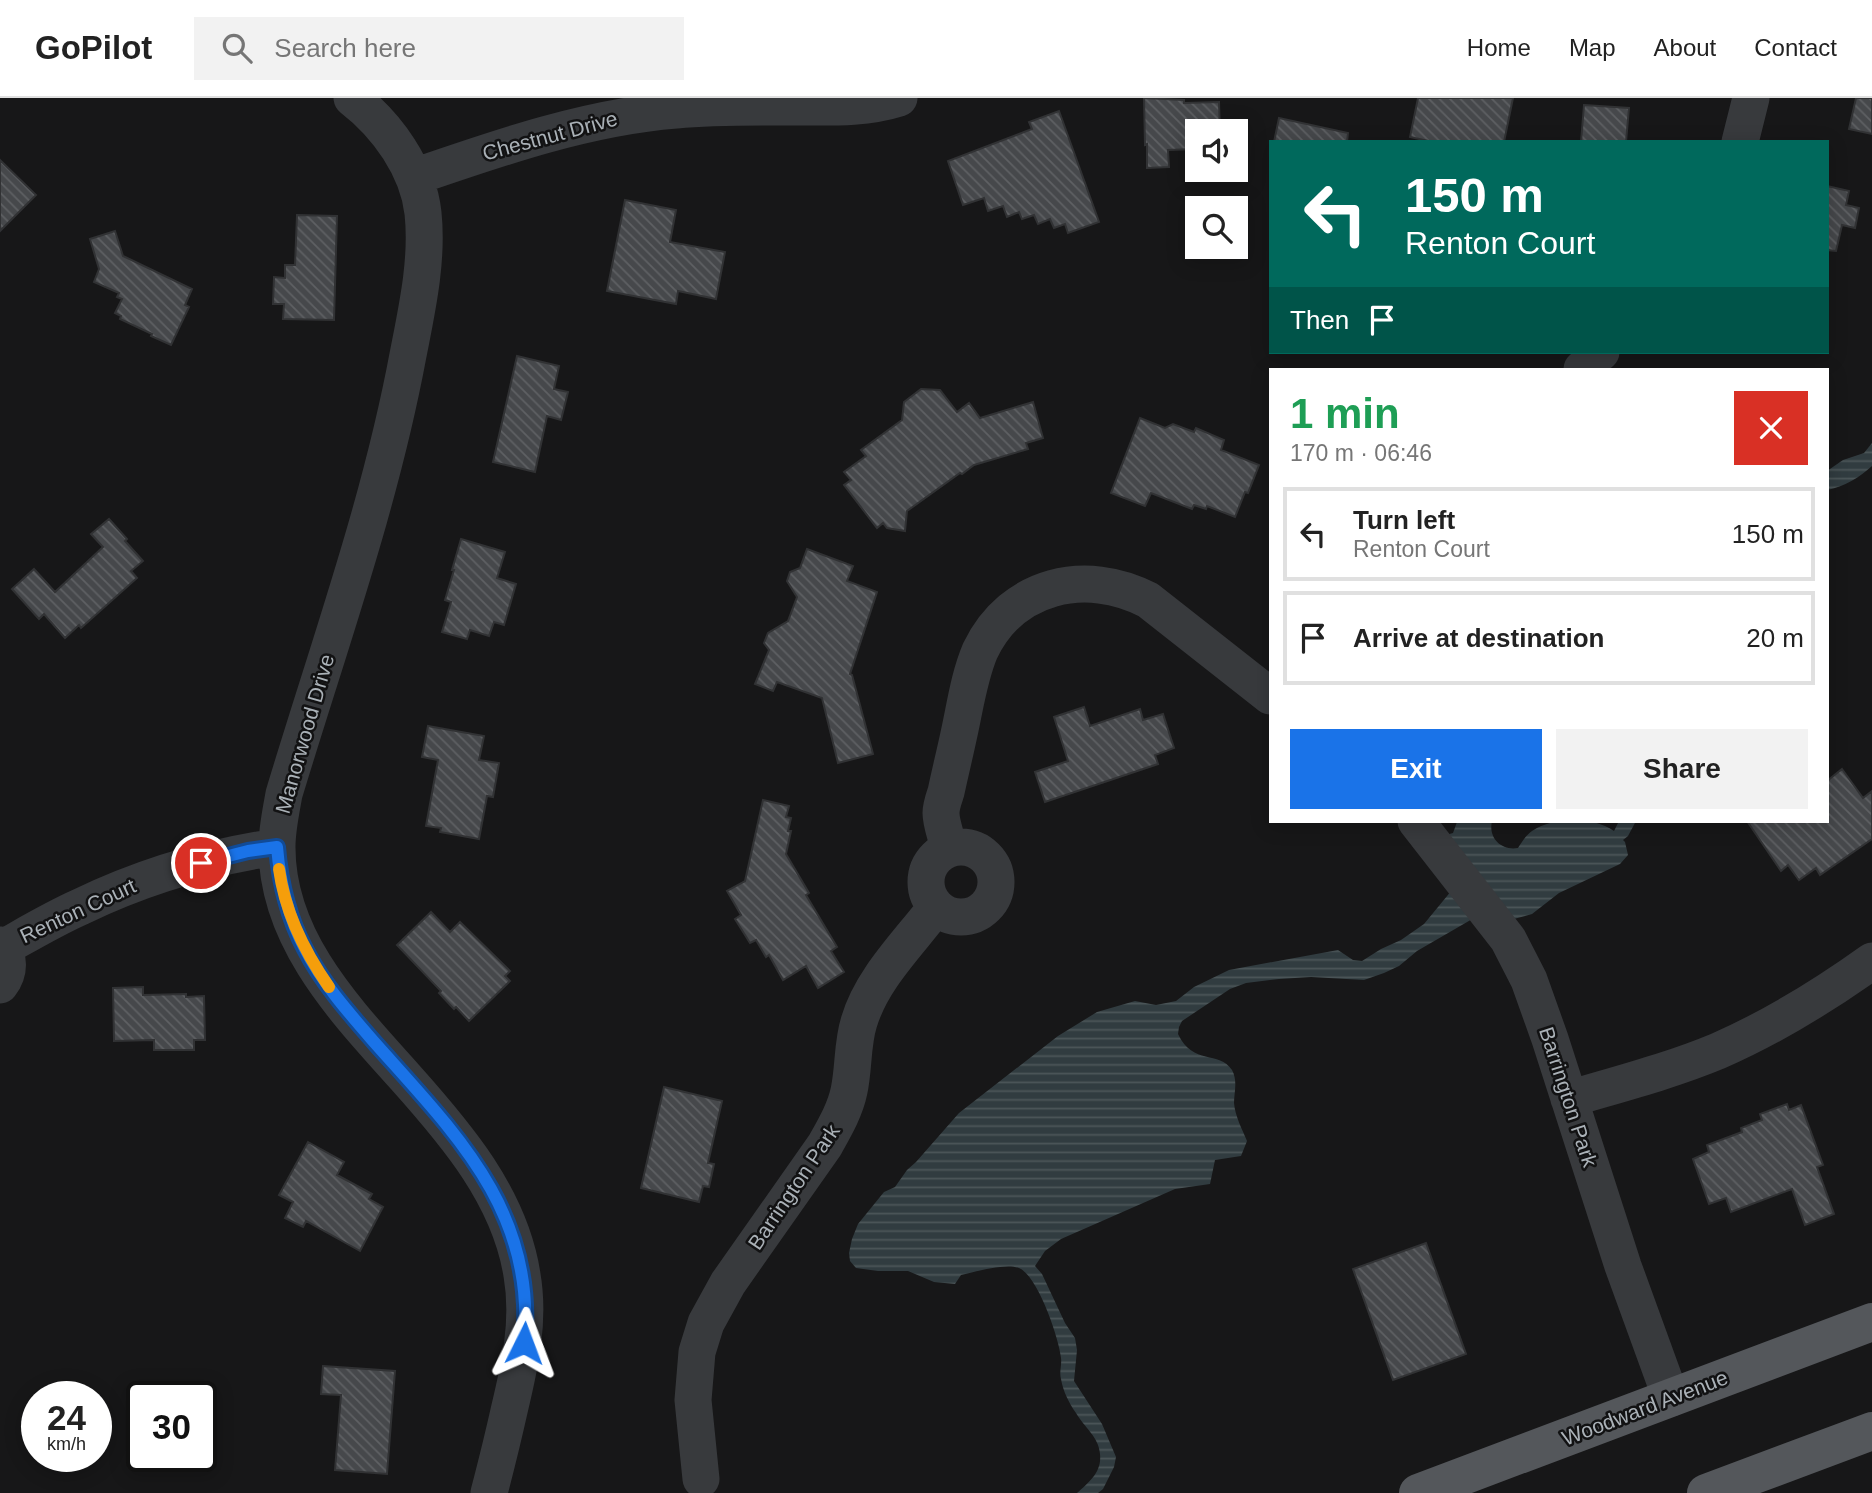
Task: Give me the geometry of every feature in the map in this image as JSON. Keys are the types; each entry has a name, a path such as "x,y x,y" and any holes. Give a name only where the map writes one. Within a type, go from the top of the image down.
{"main road":[{"name":"Woodward Avenue","path":"1418,1493 1474,1482 1671,1398 1872,1322"},
{"path":"1706,1493 1872,1431"}],"street":[{"name":"Manorwood Drive","path":"352,98 390,137 414,177 423,213 423,260 404,379 366,533 284,794 277,847 279,872 290,915 315,968 353,1018 456,1138 490,1187 515,1241 524,1287 524,1343 489,1493"},
{"name":"Chestnut Drive","path":"414,177 482,154 621,117 720,106 859,107 899,98"},
{"path":"1740,140 1751,98"},
{"path":"1583,368 1599,354"},
{"path":"949,849 941,813 976,661 999,622 1036,595 1066,585 1092,583 1137,594 1165,612 1269,695"},
{"name":"Barrington Park","path":"1420,825 1508,939 1529,980 1623,1266 1671,1398"},
{"name":"Renton Court","path":"0,985 8,970 2,946 79,907 138,882 218,858 277,847"},
{"path":"970,848 988,859 996,879 996,890 985,908 966,917 955,917 936,907 930,899 926,880 933,861 940,854 949,849 970,848"},
{"name":"Barrington Park","path":"701,1479 693,1400 698,1352 706,1323 729,1283 836,1126 845,1107 855,1041 865,1005 879,979 936,907"},
{"path":"1569,1099 1718,1051 1777,1023 1872,961"}],"shaded area":[{"path":"1872,443 1872,466 1851,481 1829,490 1829,470 1843,460 1864,453"},
{"path":"1457,823 1492,823 1492,833 1497,842 1506,847 1518,848 1532,831 1551,823 1595,823 1614,831 1618,823 1635,823 1623,840 1628,855 1620,864 1559,893 1532,914 1510,920 1474,918 1417,951 1399,966 1364,980 1311,977 1246,983 1230,989 1182,1021 1178,1034 1184,1044 1198,1054 1227,1064 1234,1074 1234,1103 1247,1141 1241,1156 1215,1160 1210,1184 1175,1189 1061,1239 1045,1251 1035,1266 1042,1274 1075,1338 1077,1350 1074,1381 1102,1424 1116,1457 1103,1489 1098,1493 1077,1493 1097,1471 1099,1448 1065,1392 1052,1323 1040,1295 1026,1273 1019,1268 998,1267 961,1275 955,1284 934,1282 908,1271 856,1268 850,1261 849,1253 858,1224 884,1192 895,1187 959,1113 1058,1036 1097,1012 1135,1001 1156,1005 1176,1001 1194,987 1229,970 1338,950 1353,960 1362,961 1401,940 1424,924 1452,890 1446,835 1453,833"}],"building":[{"path":"1144,98 1184,100 1184,103 1219,102 1220,119 1185,119 1185,149 1168,150 1169,167 1147,168 1147,144 1145,145"},
{"path":"1418,98 1513,98 1504,140 1424,140 1410,137"},
{"path":"1856,98 1872,98 1872,134 1849,129"},
{"path":"1584,105 1629,108 1626,140 1581,140"},
{"path":"1059,111 1099,222 1068,233 1065,224 1054,228 1050,219 1038,224 1034,215 1022,219 1019,212 1007,217 1003,206 988,211 984,198 963,205 948,161 1032,129 1029,122"},
{"path":"1279,118 1348,133 1347,140 1274,140"},
{"path":"0,160 36,195 0,231"},
{"path":"1829,186 1849,191 1846,205 1859,208 1855,228 1842,225 1836,251 1829,250"},
{"path":"625,200 676,210 670,242 725,252 716,299 678,291 676,304 607,291"},
{"path":"297,215 337,216 334,320 283,319 284,304 273,304 274,277 285,278 285,265 295,265"},
{"path":"115,231 123,256 192,289 185,305 189,307 171,345 120,319 121,316 115,313 122,299 117,297 119,293 94,282 99,269 90,239"},
{"path":"517,356 559,366 554,389 568,392 561,420 547,416 535,472 493,462"},
{"path":"921,389 940,390 957,412 969,403 980,418 1033,402 1043,438 1026,443 1028,449 974,465 960,473 907,511 905,531 887,528 883,523 877,528 844,485 851,480 844,472 866,456 861,450 902,420 904,402"},
{"path":"1140,418 1165,428 1173,424 1194,432 1196,428 1224,440 1221,450 1259,465 1235,517 1207,506 1206,509 1194,505 1192,509 1151,493 1145,506 1111,493"},
{"path":"109,519 143,561 131,571 137,578 81,628 79,625 65,638 44,614 39,619 12,589 34,569 55,592 103,547 91,534"},
{"path":"461,539 505,552 497,578 516,584 504,625 494,622 489,636 470,630 467,639 442,632 451,602 445,600"},
{"path":"807,549 853,566 847,581 877,592 850,674 873,754 838,763 822,698 777,682 773,691 755,684 769,650 764,643 768,633 788,621 797,597 787,581 790,572 800,568"},
{"path":"1084,707 1090,726 1140,709 1143,720 1163,714 1174,748 1155,755 1158,764 1045,802 1035,772 1068,761 1054,717"},
{"path":"428,726 484,736 479,760 499,763 493,797 487,796 479,839 440,832 441,828 426,826 438,760 422,757"},
{"path":"1842,769 1863,798 1872,791 1872,839 1820,875 1816,868 1799,880 1788,865 1781,871 1748,823 1829,823 1829,779"},
{"path":"763,800 789,806 786,817 791,818 788,831 791,831 786,854 809,893 806,895 837,947 831,951 844,972 818,988 806,966 783,980 769,955 766,957 756,940 750,943 735,919 741,915 727,891 745,881"},
{"path":"431,912 450,932 460,922 510,971 505,976 510,981 469,1021 456,1007 454,1009 439,993 441,991 397,945"},
{"path":"143,987 143,995 204,996 205,1040 194,1040 194,1050 154,1050 154,1040 114,1041 113,988"},
{"path":"664,1087 722,1101 708,1163 714,1164 709,1187 703,1186 699,1202 641,1188"},
{"path":"1787,1104 1789,1110 1801,1105 1823,1165 1817,1167 1834,1214 1805,1225 1792,1189 1731,1212 1726,1198 1709,1204 1693,1159 1709,1152 1707,1145 1742,1132 1741,1128 1762,1120 1760,1114"},
{"path":"308,1142 344,1162 337,1175 372,1194 369,1199 383,1207 360,1251 306,1221 303,1227 285,1218 293,1202 279,1195"},
{"path":"1426,1243 1466,1354 1393,1380 1353,1269"},
{"path":"323,1366 395,1371 387,1474 335,1470 341,1395 321,1394"}],"slow traffic":[{"path":"279,869 284,897 297,933 315,968 329,987"}],"route":[{"path":"201,863 277,847 284,897 297,933 315,968 353,1018 444,1123 480,1171 500,1205 515,1241 523,1276 524,1343"}]}
